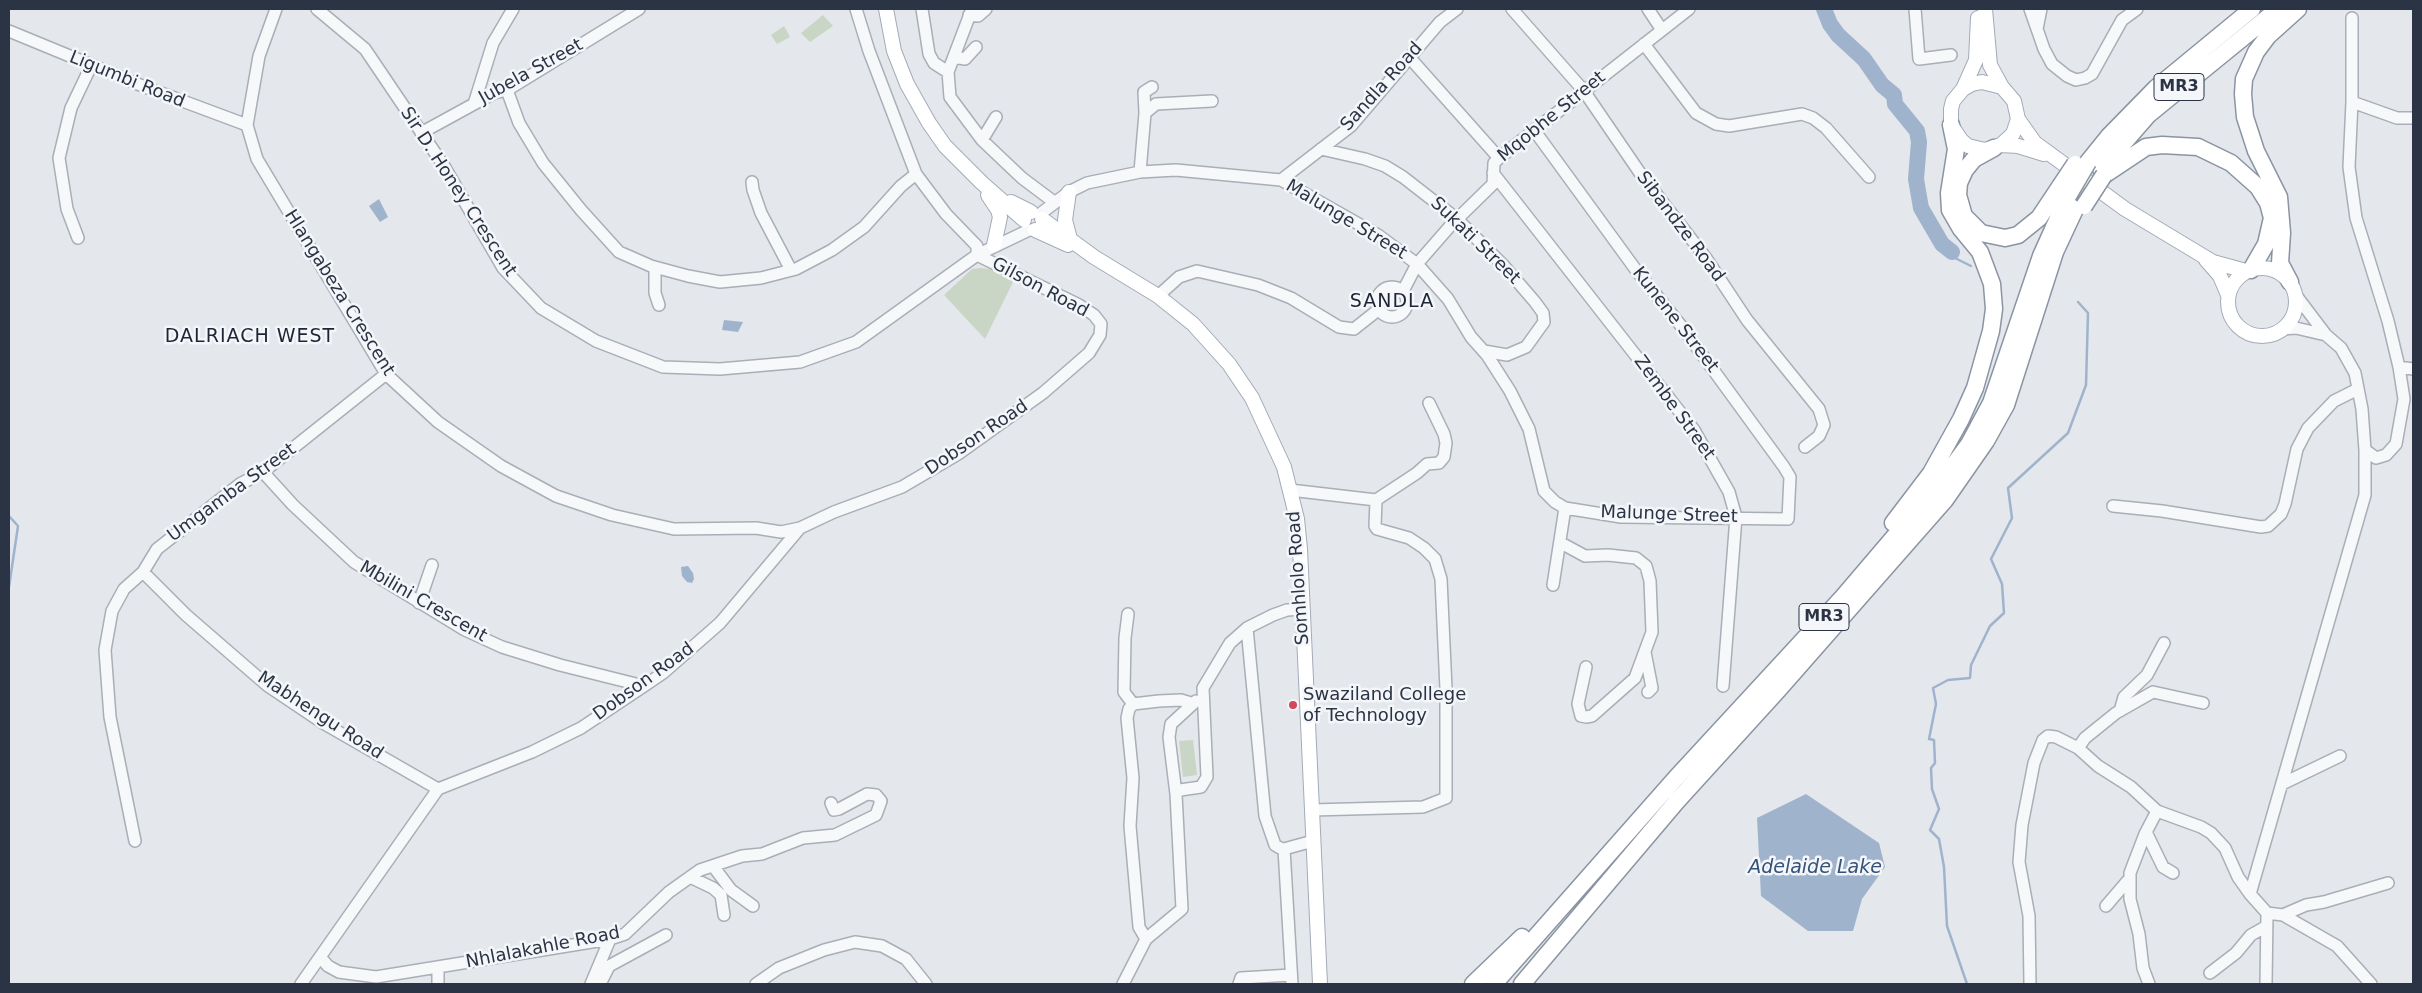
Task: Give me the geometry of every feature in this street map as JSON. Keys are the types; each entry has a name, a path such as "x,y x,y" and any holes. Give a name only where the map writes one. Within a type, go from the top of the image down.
{"highway":[{"name":"MR3","path":"1522,984 1677,801 1785,682 1945,500 1986,441 2006,405 2082,163 2156,88 2224,30 2252,9"},
{"name":"MR3","path":"2099,177 2148,115 2278,9"},
{"path":"2292,288 2280,263 2282,233 2279,197 2256,151 2246,117 2243,94 2244,80 2256,52 2268,36 2298,9"},
{"path":"1843,596 1860,562 1902,512 1947,445 1975,388 1988,344 1994,309 1992,284 1980,252 1961,229 1950,210 1949,193 1956,149 1951,125"},
{"path":"1998,147 1974,159 1964,170 1959,183 1958,195 1964,216 1981,233 2005,238 2018,235 2039,218 2072,198 2099,177 2146,147 2162,145 2198,147 2231,163 2258,188 2268,203 2272,218 2266,244 2248,270"},
{"name":"MR3","path":"1494,984 1604,859 1843,596 1920,507 1969,444 1990,403 2042,256 2072,198"},
{"path":"1474,984 1604,859"}],"main road":[{"name":"Somhlolo Road","path":"886,9 894,51 906,84 945,146 986,187 1032,221 1158,296 1206,338 1243,384 1275,444 1290,490 1296,519 1303,609 1321,983"},
{"path":"1980,9 1976,60 1963,89 1953,102 1950,117 1951,125 1960,140 1968,146 1985,150 1998,147 2034,150 2056,160"},
{"path":"1985,9 1990,65 2002,87 2014,101 2018,119 2035,143 2125,209 2213,262 2248,270 2271,269 2284,276 2292,288 2295,311 2282,329 2271,335 2262,336 2245,332 2232,320 2227,304 2228,295 2234,281 2248,270"},
{"path":"1963,89 1982,82 2002,87"},
{"path":"1998,147 2013,134 2018,119"},
{"path":"986,187 1000,217 998,243"},
{"path":"1069,192 1065,220 1070,240"},
{"name":"Somhlolo Road","path":"1032,221 1070,240 1094,257"},
{"path":"2195,251 2211,264 2220,276 2228,295"}],"street":[{"name":"Hlangabeza Crescent","path":"276,9 259,56 247,125 257,159 386,374 438,422 501,466 556,496 612,515 674,529 756,528 781,532 800,528"},
{"name":"Sir D. Honey Crescent","path":"317,9 365,49 444,166 503,268 542,308 596,341 663,367 720,369 800,362 856,342 977,255 1032,221"},
{"path":"474,104 493,43 514,9"},
{"name":"Jubela Street","path":"421,133 494,93 506,90 639,9"},
{"path":"856,9 869,51 916,174 946,214 976,246 977,255"},
{"path":"922,9 929,54 934,63 948,72"},
{"path":"986,9 978,16 970,12 948,72 950,97 982,140 1022,178 1054,202"},
{"name":"Sandla Road","path":"1281,180 1361,116 1440,22 1457,9"},
{"name":"Sibandze Road","path":"1512,9 1584,91 1640,173 1706,258 1747,320 1819,409 1824,425 1819,436 1805,447"},
{"path":"1648,9 1662,30"},
{"name":"Mqobhe Street","path":"1403,291 1417,264 1457,219 1492,184 1494,163 1499,158 1689,9"},
{"path":"1915,9 1918,59 1951,55"},
{"path":"2030,9 2036,30 2052,64 2067,76 2076,80 2092,74 2122,20 2137,9"},
{"path":"2036,30 2041,9"},
{"path":"2352,18 2352,102 2349,167 2356,218 2388,321 2399,367 2404,399 2396,444 2386,455 2376,458 2365,450"},
{"name":"Ligumbi Road","path":"9,31 220,117 247,125"},
{"path":"1644,44 1696,113 1716,124 1729,126 1802,114 1813,118 1826,128 1869,177"},
{"path":"954,57 965,59 976,47"},
{"path":"1410,58 1499,158"},
{"path":"78,238 68,209 59,158 71,108 91,66"},
{"path":"1140,172 1145,113 1144,92 1152,87"},
{"path":"506,90 519,123 543,163 581,210 619,252 655,267 720,282 761,278 792,270 832,250 864,227 901,186 916,174"},
{"path":"1145,113 1156,104 1212,101"},
{"path":"2352,102 2397,118 2413,118"},
{"path":"982,140 996,117"},
{"name":"Kunene Street","path":"1534,130 1636,270 1688,334 1784,467 1790,477 1788,519"},
{"name":"Sukati Street","path":"1321,149 1385,166 1424,192 1457,219 1504,266 1535,302 1544,317 1542,327 1534,339 1518,352 1501,355 1484,351"},
{"name":"Malunge Street","path":"1032,221 1054,202 1087,183 1140,172 1176,170 1281,180 1378,236 1417,264 1448,299 1471,337 1484,351 1510,391 1529,429 1544,491 1555,502 1565,508 1621,517 1736,516 1788,519"},
{"name":"Zembe Street","path":"1493,173 1694,430 1730,492 1736,516 1723,686"},
{"path":"752,182 761,214 792,270"},
{"name":"Gilson Road","path":"977,255 1079,305 1094,315 1101,324"},
{"path":"655,267 655,293 659,305"},
{"path":"1158,296 1179,277 1197,271 1258,285 1291,298 1338,327 1354,329 1378,310"},
{"path":"1393,286 1403,291 1407,301 1404,312 1393,317 1382,314 1378,310 1376,299 1382,289 1393,286"},
{"path":"2250,894 2365,495 2365,450 2355,373 2341,348 2326,335 2292,288"},
{"name":"Dobson Road","path":"438,789 532,752 581,728 644,686 720,623 800,528 834,512 902,487 980,440 1043,393 1089,353 1100,335 1101,324"},
{"path":"2282,329 2296,328 2326,335"},
{"path":"2399,367 2413,368"},
{"name":"Umgamba Street","path":"134,841 110,717 105,650 112,611 124,589 143,572 157,549 240,484 263,472 386,374"},
{"path":"2113,506 2260,527 2268,526 2281,514 2285,504 2301,438 2326,407 2342,395 2358,389"},
{"path":"1290,490 1376,500 1418,473 1426,464 1439,463 1444,457 1446,444 1444,434 1429,403"},
{"name":"Mbilini Crescent","path":"263,472 293,505 354,562 465,630 502,647 560,665 644,686"},
{"path":"1312,810 1423,808 1446,798 1446,689 1441,579 1435,559 1424,548 1409,538 1377,529 1375,526 1376,500"},
{"path":"1553,585 1565,508"},
{"path":"1561,543 1585,556 1608,555 1636,558 1646,566 1650,581 1652,632 1635,678 1592,716 1586,718 1581,716 1578,704 1586,667"},
{"path":"419,603 432,565"},
{"name":"Mabhengu Road","path":"143,572 186,615 268,686 323,723 438,789"},
{"path":"1176,794 1180,790 1200,787 1208,777 1203,688 1230,643 1246,628 1280,612 1303,609"},
{"path":"1128,614 1125,638 1124,692 1133,704"},
{"path":"1246,628 1265,816 1275,845 1284,849 1313,841"},
{"path":"2120,711 2124,697 2147,675 2164,643"},
{"path":"1645,651 1652,688 1648,692"},
{"path":"2078,748 2086,738 2120,711 2153,692 2203,702"},
{"path":"1123,984 1146,939 1182,909 1176,794 1169,737 1171,724 1191,703 1204,696"},
{"path":"1146,939 1139,927 1130,826 1133,778 1128,718 1129,709 1133,704 1181,700 1191,703"},
{"path":"2030,984 2029,916 2019,862 2022,825 2034,763 2043,740 2048,736 2056,737 2078,748 2098,766 2131,787 2157,812 2202,827 2211,833 2225,848 2238,877 2267,914 2266,984"},
{"path":"2282,784 2340,756"},
{"path":"301,984 438,789"},
{"name":"Nhlalakahle Road","path":"320,957 328,966 339,972 376,977 610,939 625,934 669,892 700,870 742,856 762,854 803,838 835,835 876,815 881,801 876,795 867,794 839,809 834,810 831,803"},
{"path":"2148,983 2142,968 2139,934 2130,899 2130,878 2146,832 2157,812"},
{"path":"2146,832 2163,867 2173,873"},
{"path":"1239,984 1241,978 1292,980 1284,849"},
{"path":"713,866 731,890 753,906"},
{"path":"690,877 713,888 720,895 724,916"},
{"path":"2106,906 2130,878"},
{"path":"2283,915 2306,905 2324,902 2388,883"},
{"path":"2267,914 2283,915 2336,946 2371,984"},
{"path":"2210,973 2236,953 2251,935 2267,926"},
{"path":"600,984 609,966 666,935"},
{"path":"591,984 610,939"},
{"path":"756,984 779,968 824,950 855,942 882,946 906,959 926,984"},
{"path":"438,968 438,984"}],"green space":[{"path":"823,15 833,26 810,42 801,33"},
{"path":"784,26 790,37 777,44 771,35"},
{"path":"972,269 990,269 1013,282 985,339 944,295"},
{"path":"1193,740 1197,775 1183,777 1179,741"}],"water":[{"path":"379,199 388,217 380,222 369,206"},
{"path":"724,320 743,322 738,332 722,330"},
{"path":"688,566 693,573 694,579 692,583 687,582 682,576 681,567"},
{"name":"Adelaide Lake","path":"1806,794 1879,843 1885,867 1862,899 1853,931 1808,931 1761,896 1757,818"}],"waterway":[{"path":"1824,9 1830,24 1838,35 1864,59 1882,85 1894,95 1895,104 1917,131 1919,142 1916,179 1921,208 1942,244 1952,252"},
{"path":"1952,252 1955,258 1971,266"},
{"path":"1967,984 1947,926 1944,867 1939,839 1930,830 1939,809 1932,789 1931,768 1935,763 1934,740 1929,739 1936,704 1933,688 1948,680 1970,678 1971,665 1990,626 2004,613 2002,584 1991,559 2012,518 2008,488 2068,433 2086,385 2088,313 2078,302"},
{"path":"9,516 18,526 9,587"}],"place":[{"name":"Swaziland College of Technology","path":"1293,705"}],"district":[{"name":"SANDLA","path":"1392,302"},
{"name":"DALRIACH WEST","path":"250,337"}]}
